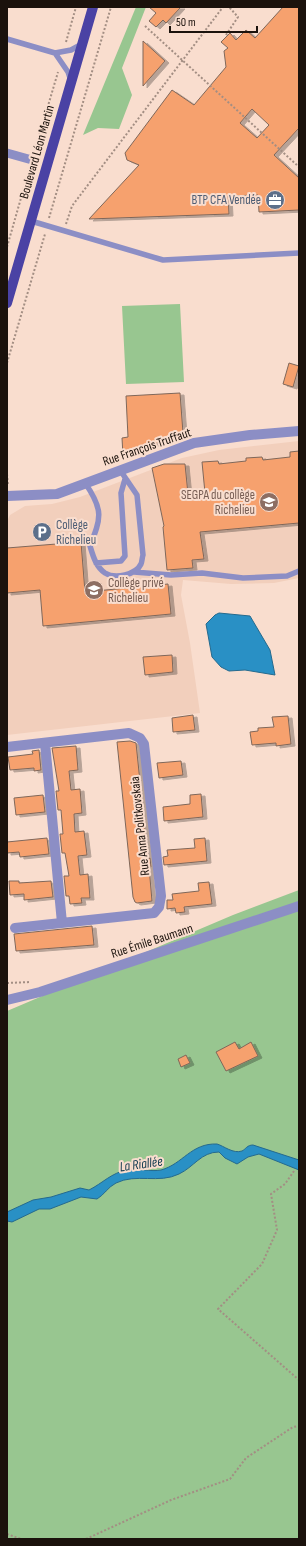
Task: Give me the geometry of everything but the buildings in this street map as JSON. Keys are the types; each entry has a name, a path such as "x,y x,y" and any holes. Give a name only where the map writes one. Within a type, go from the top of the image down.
{"main road":[{"name":"Boulevard Léon Martin","path":"7,303 93,7"}],"street":[{"path":"7,153 32,160"},
{"name":"Rue François Truffaut","path":"7,496 57,494 194,443 250,435 299,431"},
{"name":"Rue Anna Politkovskaia","path":"7,747 129,733 140,738 144,744 161,896 159,907 154,913 15,928"},
{"path":"45,743 62,923"},
{"name":"Rue Émile Baumann","path":"9,999 40,992 299,906"}],"lane":[{"path":"7,39 55,53 71,50 82,44"},
{"path":"55,53 68,72 71,82"},
{"path":"31,221 163,260 299,253"},
{"path":"120,470 137,495 141,527 142,564 134,572"},
{"path":"96,563 121,561 125,556 121,493 125,479"},
{"path":"85,483 93,495 100,518 90,546 96,563 106,573 120,575 134,572 171,575 202,573 243,578 288,576 299,571"}],"path":[{"path":"64,51 76,7"},
{"path":"7,363 111,7"},
{"path":"63,231 72,206 223,7"},
{"path":"226,35 238,17 229,7"},
{"path":"144,26 299,167"},
{"path":"7,247 60,62"},
{"path":"294,1171 285,1184 271,1194 277,1230 262,1264 218,1309 299,1380"},
{"path":"86,1539 171,1500 230,1479 246,1458 293,1427 299,1426"},
{"path":"7,1534 21,1539"}],"shaded area":[{"name":"Collège privé Richelieu","path":"299,441 299,578 274,583 231,584 183,580 181,595 190,643 200,713 7,735 7,521 10,515 25,506 52,504 80,497 182,458 219,450"}],"green space":[{"path":"136,7 146,7 122,68 132,95 119,129 98,128 83,135"},
{"path":"180,304 184,382 126,384 122,306"},
{"path":"299,890 299,1539 7,1539 7,1011 233,915"}],"water":[{"path":"219,613 250,616 270,650 275,675 245,670 229,671 221,667 212,657 206,624"},
{"name":"La Riallée","path":"217,1144 232,1151 239,1152 253,1145 299,1160 299,1170 259,1154 248,1157 237,1164 225,1158 219,1152 207,1154 184,1171 171,1177 124,1180 113,1185 97,1199 81,1197 50,1209 39,1209 12,1222 7,1221 7,1212 33,1200 51,1197 80,1188 89,1190 121,1171 136,1169 153,1171 161,1170 169,1167 200,1147"}],"place":[{"name":"BTP CFA Vendée","path":"275,200"},
{"name":"SEGPA du collège Richelieu","path":"269,502"},
{"name":"Collège Richelieu","path":"42,532"},
{"name":"Collège privé Richelieu","path":"94,590"}]}
